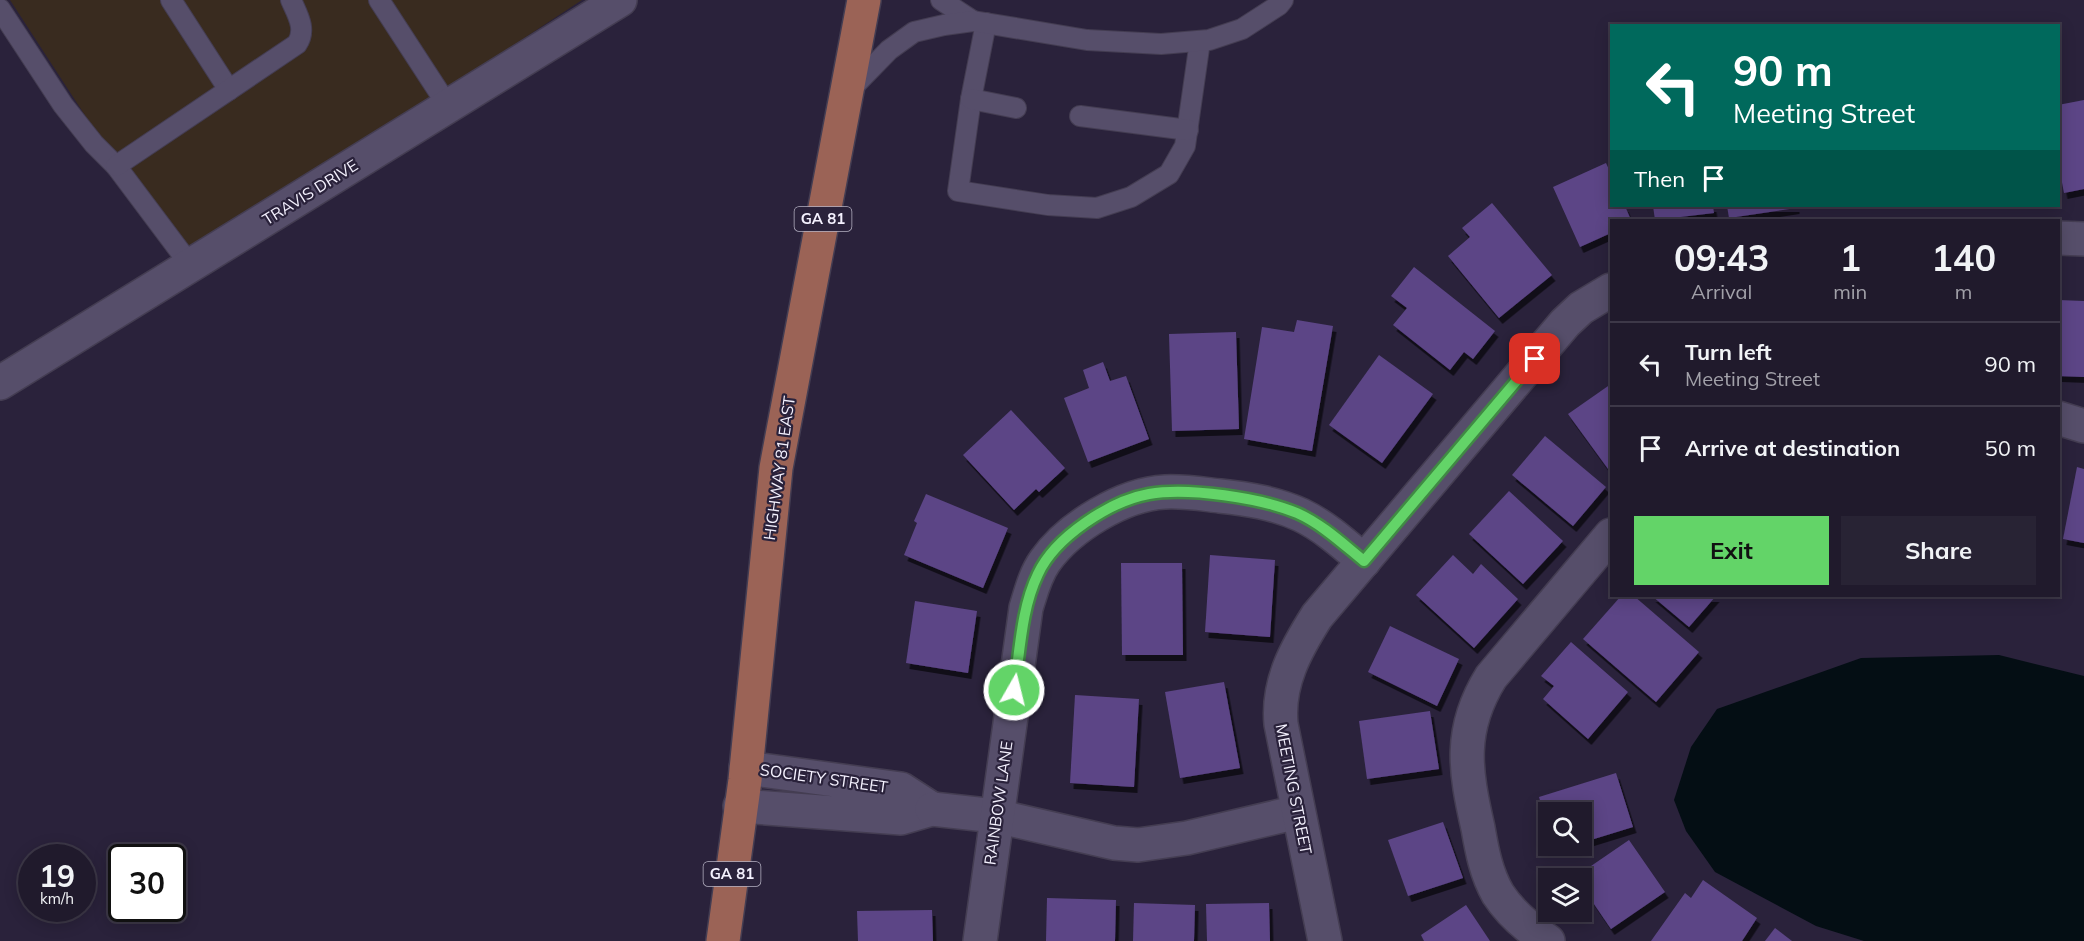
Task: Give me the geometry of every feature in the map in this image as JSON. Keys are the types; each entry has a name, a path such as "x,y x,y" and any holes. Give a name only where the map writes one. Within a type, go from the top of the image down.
{"main road":[{"name":"HIGHWAY 81 EAST","path":"723,941 746,768 776,468 864,0"}],"street":[{"name":"TRAVIS DRIVE","path":"0,383 620,0"},
{"path":"2060,238 2084,239"},
{"name":"MEETING STREET","path":"1325,941 1281,724 1282,686 1293,657 1310,627 1364,561 1573,315 1589,302 1610,291"},
{"path":"2060,419 2084,426"},
{"name":"RAINBOW LANE","path":"981,941 996,816 1026,608 1037,574 1055,549 1081,527 1112,507 1147,495 1183,492 1254,500 1285,508 1311,520 1364,561"},
{"path":"1548,941 1515,916 1497,892 1488,873 1467,777 1469,737 1477,705 1491,677 1610,536"},
{"name":"SOCIETY STREET","path":"746,768 901,789 932,808 996,816 1114,843 1138,845 1187,838 1298,812"},
{"name":"SOCIETY STREET","path":"741,806 901,818 932,808"}],"lane":[{"path":"171,0 229,90"},
{"path":"116,166 297,44 301,38 301,24 291,0"},
{"path":"379,0 448,106"},
{"path":"941,0 980,22"},
{"path":"846,94 889,50 914,32 980,22 1087,40 1161,44 1200,41 1242,29 1283,0"},
{"path":"0,9 63,105 94,144 116,166 191,266"},
{"path":"980,22 958,191 1048,205 1097,208 1131,197 1168,174 1185,146 1200,41"},
{"path":"971,99 1016,108"},
{"path":"1080,116 1188,130"}],"shaded area":[{"path":"10,0 582,0 303,184 179,260"},
{"path":"1999,655 2084,676 2084,941 1864,941 1816,926 1715,872 1686,831 1674,800 1691,747 1717,709 1861,658"}],"building":[{"path":"2084,100 2084,189 2064,193 2060,172 2060,105"},
{"path":"1606,163 1610,172 1610,207 1625,207 1631,219 1610,219 1610,233 1580,247 1553,187"},
{"path":"1492,203 1552,275 1499,318 1448,256 1470,237 1462,228"},
{"path":"1653,207 1713,207 1714,213 1655,219"},
{"path":"1727,207 1796,207 1796,208 1729,218"},
{"path":"1414,267 1495,331 1473,359 1464,352 1450,370 1393,325 1407,308 1391,296"},
{"path":"2060,300 2084,301 2084,377 2060,376"},
{"path":"1297,320 1333,326 1312,451 1244,439 1262,327 1294,332"},
{"path":"1236,332 1239,429 1172,431 1169,334"},
{"path":"1379,355 1433,394 1382,463 1329,425"},
{"path":"1103,362 1110,381 1126,376 1149,439 1088,462 1064,398 1089,388 1083,370"},
{"path":"1610,385 1610,472 1568,414"},
{"path":"1011,410 1065,468 1039,492 1036,489 1014,510 963,455"},
{"path":"1545,436 1606,487 1573,526 1512,475"},
{"path":"2077,467 2084,469 2084,543 2063,539"},
{"path":"1509,491 1563,541 1523,584 1469,534"},
{"path":"926,494 1008,528 983,588 904,555 917,523 914,521"},
{"path":"1210,555 1275,560 1270,637 1205,632"},
{"path":"1453,555 1473,574 1481,564 1518,599 1474,648 1416,595"},
{"path":"1121,563 1182,563 1183,655 1122,655"},
{"path":"1620,597 1635,597 1699,652 1656,702 1583,639"},
{"path":"1653,597 1715,597 1689,627"},
{"path":"915,601 977,611 968,673 906,663"},
{"path":"1390,626 1459,659 1437,706 1368,672"},
{"path":"1571,642 1628,692 1588,739 1543,699 1554,686 1541,676"},
{"path":"1224,682 1240,768 1180,778 1165,692"},
{"path":"1075,695 1139,699 1134,787 1070,783"},
{"path":"1430,711 1439,769 1367,779 1359,721"},
{"path":"1616,773 1633,827 1592,840 1592,802 1540,802 1539,797"},
{"path":"1443,822 1463,878 1408,896 1388,840"},
{"path":"1629,840 1665,892 1611,929 1592,901 1592,868 1588,868"},
{"path":"1703,880 1757,918 1742,941 1651,941 1685,893 1691,898"},
{"path":"1047,898 1116,900 1115,941 1046,941"},
{"path":"1134,903 1195,905 1194,941 1133,941"},
{"path":"1269,903 1270,941 1207,941 1206,904"},
{"path":"1466,905 1490,941 1424,941 1421,935"},
{"path":"932,910 933,941 858,941 857,911"},
{"path":"1775,928 1792,941 1765,941"}],"route":[{"path":"1014,690 1026,608 1037,574 1055,549 1068,537 1112,507 1147,495 1164,492 1254,500 1285,508 1311,520 1364,561 1535,359"}]}
